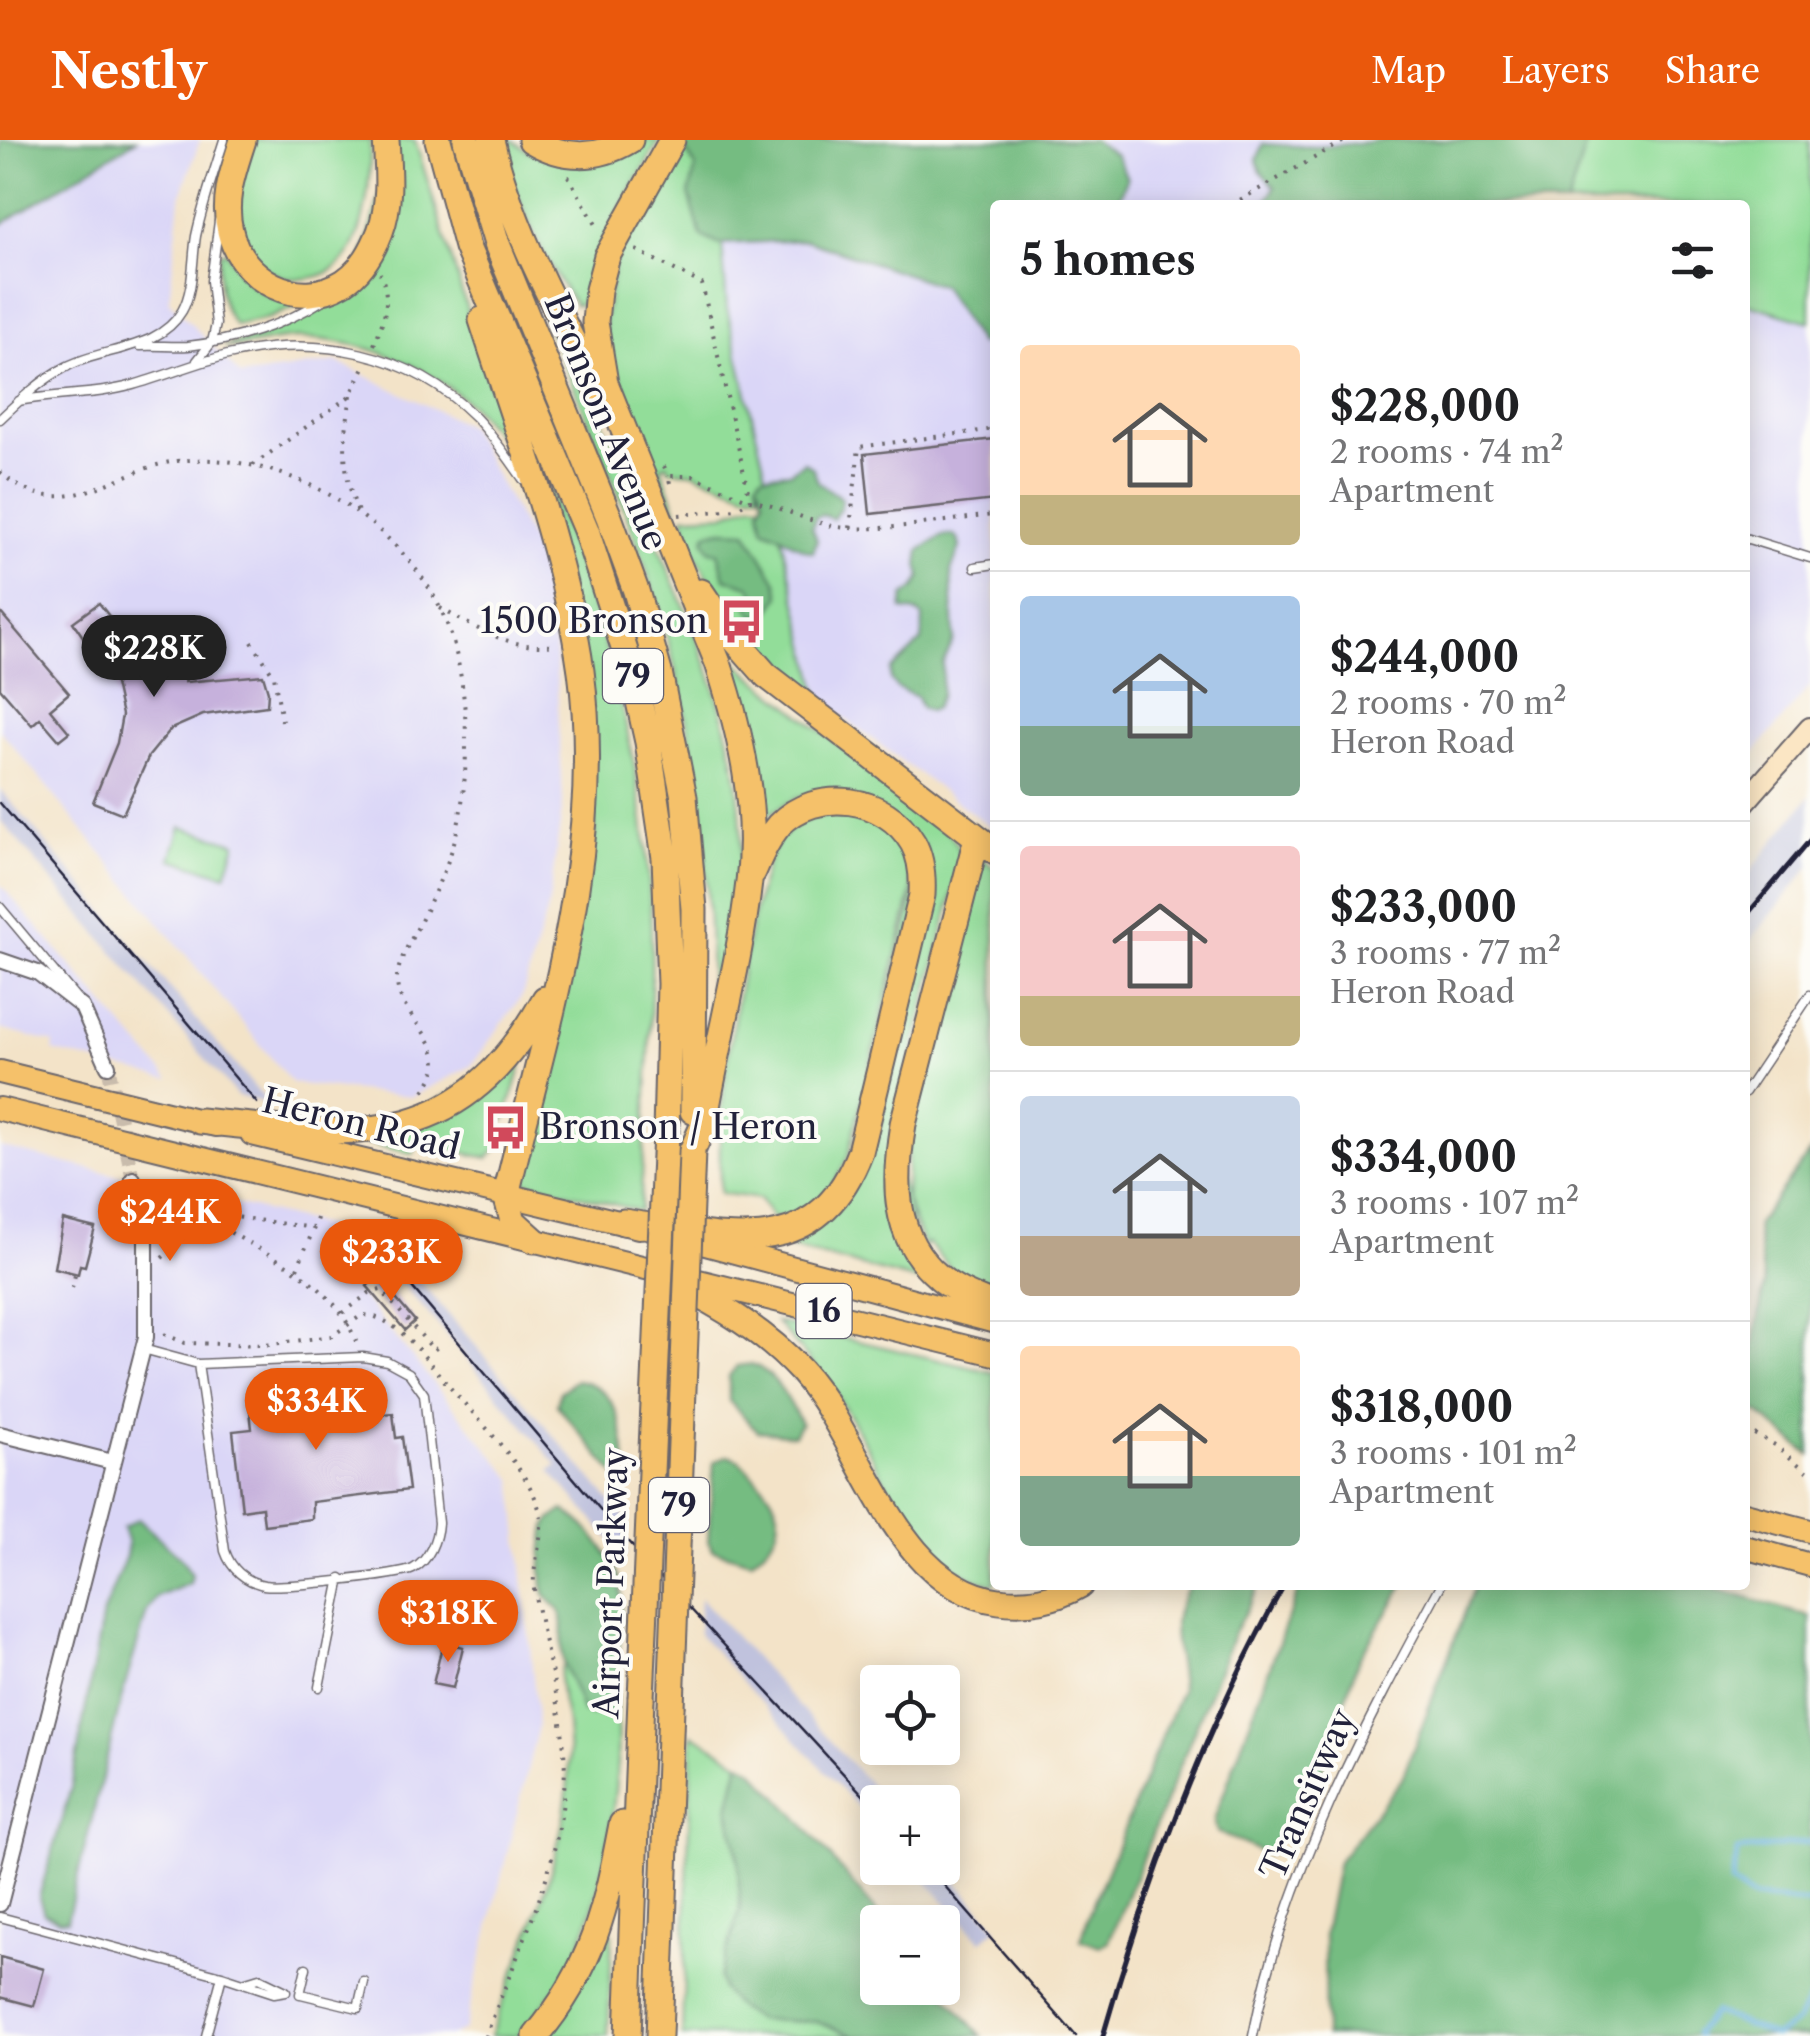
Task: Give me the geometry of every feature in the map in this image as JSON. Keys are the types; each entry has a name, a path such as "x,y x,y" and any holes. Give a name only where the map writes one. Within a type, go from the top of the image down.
{"highway":[{"path":"243,140 227,202 229,230 239,256 256,276 278,288 303,292 344,282 366,260 385,213 386,140"},
{"name":"Bronson Avenue","path":"438,140 467,247 586,530 634,679 653,772 666,875 670,984 666,1133"},
{"name":"Bronson Avenue","path":"466,140 497,244 636,591 670,716 684,797 694,909 692,1151"},
{"path":"491,140 514,216 557,310 717,616 766,675 986,844 903,1124 896,1169 898,1210 918,1251 937,1276 990,1303"},
{"path":"530,140 561,154 576,156 606,151 630,140"},
{"path":"627,442 602,372 595,322 601,274 614,240 672,140"},
{"path":"467,247 476,302 566,587 584,718 584,818 576,893 564,964 506,1195 513,1220 534,1240"},
{"path":"670,523 739,732 749,802 749,882 704,1124 692,1151"},
{"path":"623,1222 746,1237 780,1234 806,1224 828,1205 847,1182 860,1152 922,895 923,878 915,847 900,826 876,808 830,801 802,810 778,826 762,850 749,882"},
{"path":"200,1121 358,1132 422,1117 468,1092 497,1066 534,1019 564,964"},
{"name":"Airport Parkway","path":"628,2036 666,1133"},
{"name":"Airport Parkway","path":"659,2036 692,1151"},
{"path":"652,1270 750,1326 802,1372 835,1415 912,1548 939,1576 970,1594 1010,1603 1050,1598 1068,1590"},
{"path":"536,2036 569,1989 597,1934 639,1740"}],"main road":[{"path":"1750,791 1810,728"},
{"name":"Heron Road","path":"0,1072 623,1222 990,1321"},
{"name":"Heron Road","path":"0,1109 990,1353"},
{"path":"1750,1515 1810,1531"},
{"path":"1750,1547 1810,1565"}],"street":[{"path":"0,960 38,973 82,1007 108,1066"},
{"path":"0,1904 146,1337 146,1240 133,1179"},
{"path":"0,1434 112,1462"}],"lane":[{"path":"0,419 66,367 152,338 172,325 185,304 200,219 224,140"},
{"path":"196,364 212,342 216,324 212,263 231,178"},
{"path":"131,346 212,342 290,318 318,303 344,282"},
{"path":"19,401 100,392 196,364 290,345 370,354 423,378 458,402 490,434 538,498"},
{"path":"1750,540 1810,558"},
{"path":"975,567 990,565"},
{"path":"0,907 70,987 82,1007"},
{"path":"1750,1085 1810,995"},
{"path":"143,1349 198,1364 360,1357 387,1361 409,1372 424,1394 438,1530 431,1548 412,1570 265,1585 236,1572 228,1561 198,1364"},
{"path":"318,1687 341,1578"},
{"name":"Transitway","path":"1253,2036 1265,1978 1306,1864 1372,1718 1438,1590"},
{"path":"0,1917 274,1992 286,1991 358,2008 364,1982"},
{"path":"301,1994 306,1968"},
{"path":"206,2036 222,1976"}],"path":[{"path":"1240,200 1346,140"},
{"path":"562,167 599,231 702,284 750,500"},
{"path":"358,514 345,480 344,445 351,395 386,314 379,270 366,260"},
{"path":"253,465 351,395"},
{"path":"850,528 859,447 990,430"},
{"path":"0,472 32,494 70,496 102,488 145,468 180,460 253,465 330,495 389,540 420,576 440,608 459,674 466,754 455,838 442,878 398,973 402,1002 436,1056 434,1076 416,1101"},
{"path":"664,466 672,489"},
{"path":"668,476 693,476 750,500 838,527 990,515"},
{"path":"670,523 694,510 721,512 750,500"},
{"path":"670,523 678,501"},
{"path":"440,608 484,632 535,650 576,642"},
{"path":"178,644 183,629"},
{"path":"252,642 274,676 282,721"},
{"path":"162,1258 214,1214 314,1228"},
{"path":"207,1218 297,1269 342,1312 360,1357"},
{"path":"297,1269 318,1218"},
{"path":"72,1288 75,1275"},
{"path":"342,1312 369,1293 381,1290 434,1350 442,1343"},
{"path":"164,1334 185,1344 265,1345 332,1336 367,1314 386,1322 440,1375 521,1475 540,1511 533,1582 557,1694 564,1790 556,1839 536,1908 486,2036"},
{"path":"1750,1431 1775,1445 1810,1474"}],"shaded area":[{"path":"0,140 200,140 180,198 169,301 241,376 337,362 469,426 537,551 555,646 563,802 549,902 522,996 471,1066 411,1097 292,1083 0,730"},
{"path":"709,140 1419,140 1420,200 990,200 990,826 820,700 727,309 719,204"},
{"path":"1750,304 1810,322 1810,686 1750,758"},
{"path":"0,789 268,1103 237,1096 0,820"},
{"path":"1810,796 1810,867 1750,941 1750,872"},
{"path":"0,884 170,1080 53,1051 54,1043 0,1029"},
{"path":"0,1147 331,1227 353,1236 373,1261 357,1291 513,1479 538,1726 464,2030 449,2036 0,2036"},
{"path":"354,1232 383,1239 628,1521 626,1557 550,1471 557,1465"},
{"path":"700,1598 870,1785 860,1785 860,1809 698,1633"},
{"path":"930,1885 960,1885 997,1928 981,1941 960,1918 960,1905 948,1905"}],"green space":[{"path":"0,140 136,140 0,225"},
{"path":"253,140 370,140 368,189 356,240 339,265 328,272 304,279 279,276 268,271 251,253 242,232 239,200"},
{"path":"395,140 415,140 509,446 472,406 448,387 389,356 346,343 301,338 224,347 296,321 355,285"},
{"path":"498,140 511,140 530,152 620,157 646,140 660,140 604,241 581,305 575,305 540,246"},
{"path":"686,140 1093,140 1116,155 1127,178 1119,200 990,200 990,340 979,344 942,286 806,240 718,244 701,236 689,194 696,167 682,145"},
{"path":"1389,140 1587,140 1569,200 1266,200 1275,187 1261,172 1257,160 1263,144 1316,147"},
{"path":"1587,140 1810,140 1810,322 1750,304 1750,200 1569,200"},
{"path":"682,145 696,167 689,194 718,244 722,244 727,309 766,475 757,481 759,493 746,493 692,472 670,470 667,464 661,467 676,509 671,509 609,362 604,323 615,260"},
{"path":"518,241 673,580 724,719 738,792 741,851 718,1002 711,1001 708,900 699,800 671,652 625,512 512,243"},
{"path":"226,251 253,286 272,297 295,302 295,307 269,318 235,325 220,291 220,253"},
{"path":"804,462 813,468 818,482 841,498 841,507 833,519 816,517 812,527 817,540 813,552 764,529 760,510 764,499 757,481 762,475 790,472"},
{"path":"546,477 583,576 614,676 644,829 651,964 640,1211 526,1182 522,1176 595,834"},
{"path":"753,503 762,504 760,510 781,535 820,700 760,657 760,650 703,569 687,533 684,516 724,514"},
{"path":"746,531 777,582 780,596 766,617 754,615 748,607 754,592 750,586 725,578 718,553 709,549 704,540 707,533"},
{"path":"953,535 960,547 951,571 954,640 943,663 941,695 929,711 921,708 917,697 897,688 890,679 891,670 922,641 923,617 902,610 904,596 921,577 920,550 943,536"},
{"path":"722,645 769,690 940,824 959,849 961,860 891,1139 925,1278 922,1282 780,1245 806,1235 841,1206 925,847 824,791 796,798 767,815 763,813"},
{"path":"850,811 876,824 895,840 906,860 912,890 848,1157 819,1200 799,1213 772,1218 760,1199 720,1193 721,1116 742,970 761,886 781,838 805,821"},
{"path":"181,827 236,843 226,875 171,859"},
{"path":"978,856 990,864 990,1295 975,1290 972,1282 952,1270 928,1243 924,1246 906,1200 908,1145"},
{"path":"516,1060 521,1064 518,1078 505,1120 500,1119 498,1147 488,1158 417,1143 413,1154 359,1141"},
{"path":"1810,1152 1810,1455 1750,1406 1750,1364 1764,1284 1756,1225"},
{"path":"776,1322 990,1372 990,1583 968,1576 924,1539 905,1514 837,1396"},
{"path":"752,1364 768,1374 787,1397 801,1423 794,1435 758,1431 729,1401 729,1376 737,1366"},
{"path":"576,1380 602,1391 616,1412 626,1466 617,1477 557,1405 560,1392"},
{"path":"728,1455 742,1463 764,1486 777,1508 779,1519 772,1540 751,1561 713,1550 708,1541 714,1462"},
{"path":"564,1510 596,1538 614,1566 620,1585 616,1700 609,1710 593,1715 582,1712 567,1673 562,1654 561,1614 546,1596 542,1581 547,1526"},
{"path":"138,1519 181,1558 192,1575 190,1583 157,1597 147,1612 123,1692 67,1920 59,1920 44,1913 39,1897 71,1788 103,1613 126,1556 128,1544 123,1528"},
{"path":"1186,1590 1256,1590 1233,1635 1109,1941 1100,1946 1081,1940 1181,1690 1174,1637"},
{"path":"1298,1590 1401,1590 1359,1658 1321,1773 1291,1813 1268,1855 1217,1832 1214,1820"},
{"path":"1473,1590 1720,1590 1810,1617 1810,2036 1325,2036 1324,1934 1338,1861 1402,1779"},
{"path":"563,1664 578,1692 609,1710 616,1700 617,1768 608,1846 588,1921 560,1982 517,2036 490,2036 536,1916 562,1825 569,1767 560,1685"},
{"path":"692,1734 740,1762 729,1808 738,1858 740,1909 719,1978 758,2020 817,2022 856,2036 682,2036"},
{"path":"740,1762 752,1769 798,1818 871,1905 860,1905 860,2005 954,2005 982,2036 856,2036 817,2022 758,2020 738,2008 722,1990 719,1978 740,1909 738,1858 729,1808"},
{"path":"605,1933 612,1934 608,2036 544,2036"}],"building":[{"path":"990,440 990,501 870,514 864,454"},
{"path":"99,603 148,667 159,640 195,657 185,682 263,675 268,692 267,706 203,715 171,729 149,756 123,814 93,802 117,743 122,715 115,684 73,622"},
{"path":"0,612 69,693 50,709 69,732 59,740 40,718 32,725 0,688"},
{"path":"63,1220 95,1228 85,1266 80,1265 78,1274 54,1268"},
{"path":"377,1277 415,1321 405,1330 367,1286"},
{"path":"369,1387 372,1415 393,1413 396,1438 402,1437 409,1490 312,1502 312,1519 264,1525 262,1507 242,1510 233,1431 252,1429 249,1401 316,1389 316,1393"},
{"path":"443,1642 463,1647 453,1688 433,1684"},
{"path":"0,1957 44,1969 34,2006 0,1997"}],"waterway":[{"path":"1810,1842 1738,1851 1731,1884 1754,1898 1810,1903"},
{"path":"1698,2036 1696,2033 1714,2012 1775,2036 1797,2022 1810,1999"}],"tunnel":[{"path":"108,1066 133,1179"}],"tram line":[{"path":"0,803 257,1103"},
{"path":"373,1241 621,1534 860,1792"},
{"path":"944,1885 1076,2036"}],"railway":[{"path":"1750,911 1810,840"},
{"path":"1103,2036 1138,1922 1181,1805 1230,1691 1281,1590"}],"place":[{"name":"1500 Bronson","path":"741,621"},
{"name":"Bronson / Heron","path":"506,1127"}]}
